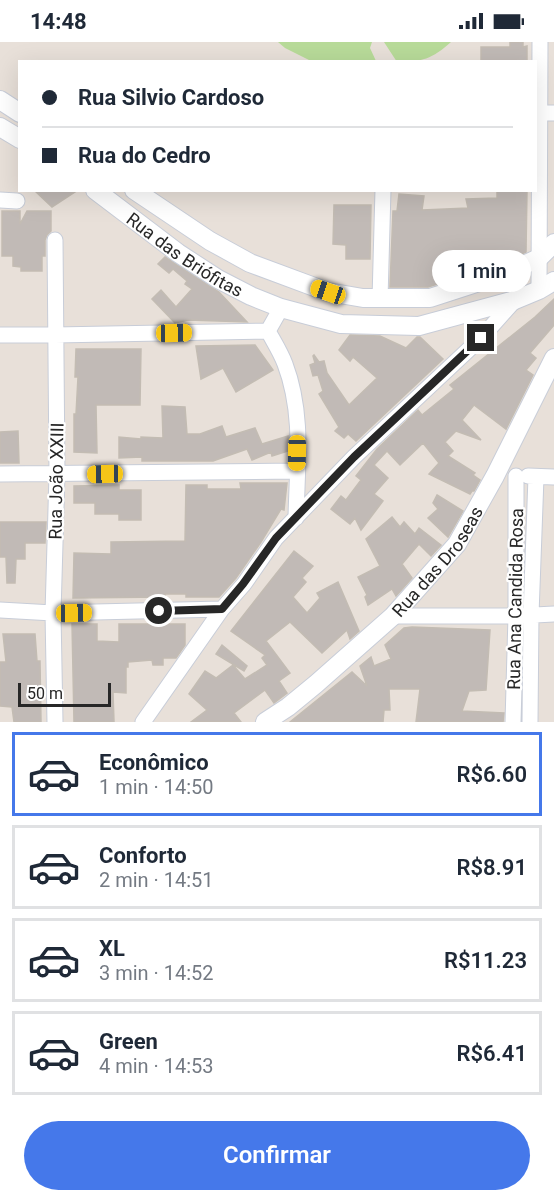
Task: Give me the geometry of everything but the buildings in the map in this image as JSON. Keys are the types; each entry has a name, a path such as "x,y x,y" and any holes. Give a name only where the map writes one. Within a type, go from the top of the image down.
{"street":[{"path":"540,42 543,113 539,258 546,285"},
{"path":"0,100 18,112"},
{"path":"0,127 18,138"},
{"name":"Rua das Briófitas","path":"98,192 178,253 250,296 281,308 340,324 419,326 515,300 546,285"},
{"name":"Rua das Briófitas","path":"137,192 210,241 246,261 328,292 363,298 430,298 504,274 539,258"},
{"path":"381,299 383,192"},
{"path":"0,200 17,201"},
{"name":"Rua João XXIII","path":"55,240 57,474 53,613 55,722"},
{"path":"539,258 554,243"},
{"path":"232,286 246,261"},
{"path":"143,722 222,609 276,538 354,457 481,338 515,300"},
{"path":"268,331 281,308"},
{"path":"0,335 268,331"},
{"path":"268,331 285,362 298,416 296,518"},
{"name":"Rua das Droseas","path":"265,722 316,684 393,616 458,544 554,358"},
{"path":"0,474 297,471"},
{"path":"495,476 554,477"},
{"name":"Rua Ana Candida Rosa","path":"516,476 530,722"},
{"name":"Rua Ana Candida Rosa","path":"513,722 536,477"},
{"path":"0,610 53,613 222,609"},
{"path":"393,616 554,614"}],"green space":[{"path":"278,42 372,42 370,48 376,60 309,60"},
{"path":"384,42 451,42 426,58 396,60"}],"route":[{"path":"159,611 222,609 276,538 354,457 481,338"}]}
